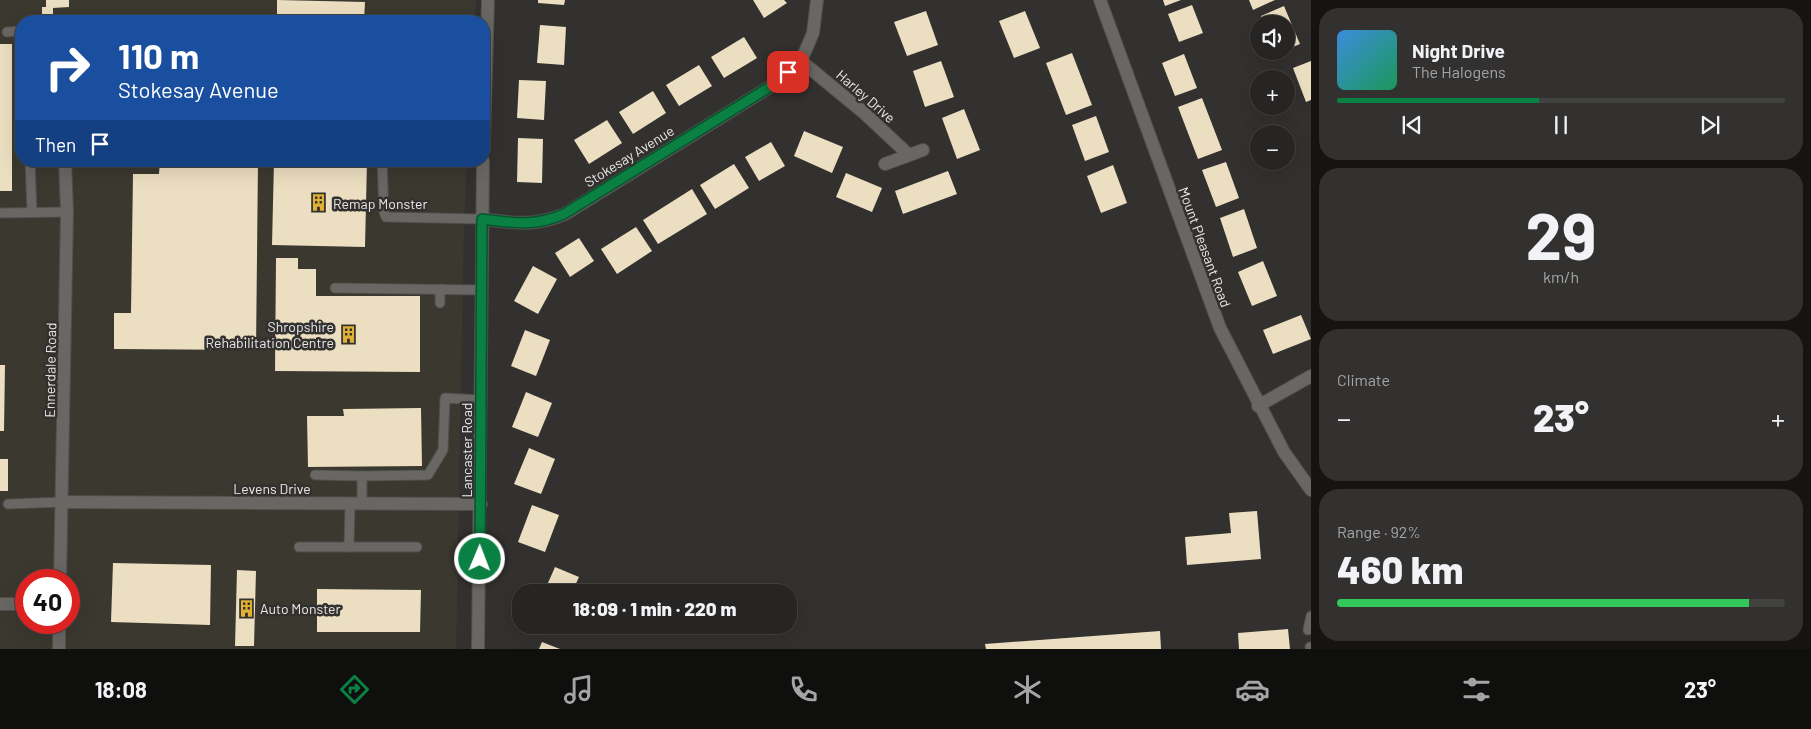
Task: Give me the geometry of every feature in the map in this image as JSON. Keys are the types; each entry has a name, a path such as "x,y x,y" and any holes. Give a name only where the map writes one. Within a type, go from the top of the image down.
{"street":[{"path":"488,0 488,15"},
{"name":"Stokesay Avenue","path":"482,219 522,224 545,222 564,214 776,83 801,61 813,33 817,0"},
{"name":"Mount Pleasant Road","path":"1100,0 1220,328 1258,406 1284,452 1311,490"},
{"name":"Harley Drive","path":"801,61 863,112 909,156"},
{"path":"885,164 923,150"},
{"name":"Ennerdale Road","path":"60,569 63,502 66,167"},
{"name":"Lancaster Road","path":"478,649 481,504 483,167"},
{"path":"1258,406 1311,376"},
{"name":"Levens Drive","path":"63,502 481,504"},
{"path":"0,604 15,604"},
{"path":"59,634 59,649"}],"lane":[{"path":"7,32 15,31"},
{"path":"30,167 32,212"},
{"path":"382,167 384,212 386,217 482,219"},
{"path":"0,213 67,212"},
{"path":"335,288 482,290"},
{"path":"440,289 440,303"},
{"path":"315,475 428,475 443,450 444,398 481,400"},
{"path":"349,547 362,476"},
{"path":"8,504 63,502"},
{"path":"298,548 417,547"},
{"path":"1308,630 1311,616"}],"shaded area":[{"path":"0,0 476,0 475,15 15,15 15,167 467,167 456,649 0,649"}],"building":[{"path":"46,0 69,0 69,7 53,8 53,15 42,15 42,7 46,7"},
{"path":"277,0 365,2 364,15 277,15"},
{"path":"538,0 565,0 564,5 538,3"},
{"path":"753,0 784,0 787,3 764,18"},
{"path":"1163,0 1181,0 1165,6"},
{"path":"1249,0 1275,0 1253,10"},
{"path":"1192,5 1203,33 1179,42 1168,14"},
{"path":"1284,6 1288,15 1263,15"},
{"path":"926,11 938,45 907,56 894,22"},
{"path":"1025,11 1040,48 1014,58 999,21"},
{"path":"540,25 566,27 564,65 537,63"},
{"path":"1295,32 1300,44 1295,46"},
{"path":"744,37 757,58 724,78 711,57"},
{"path":"0,44 12,44 12,191 0,191"},
{"path":"1072,53 1092,105 1066,115 1046,63"},
{"path":"1184,54 1197,88 1175,96 1162,63"},
{"path":"941,61 954,97 925,107 913,71"},
{"path":"1311,61 1311,100 1306,102 1293,68"},
{"path":"699,65 712,86 679,106 666,85"},
{"path":"519,80 546,81 544,120 517,118"},
{"path":"653,91 666,113 633,134 619,112"},
{"path":"1202,98 1222,150 1198,159 1178,107"},
{"path":"964,109 980,150 957,159 942,118"},
{"path":"1096,116 1109,152 1085,161 1072,125"},
{"path":"607,120 622,143 589,164 574,140"},
{"path":"804,131 843,147 832,173 794,156"},
{"path":"518,138 543,139 542,183 517,182"},
{"path":"771,142 785,166 759,181 745,157"},
{"path":"1226,162 1239,198 1216,207 1202,170"},
{"path":"734,164 749,188 715,209 700,185"},
{"path":"1113,165 1127,203 1101,213 1087,176"},
{"path":"160,167 258,167 256,350 114,349 114,313 131,313 133,174 159,174"},
{"name":"Remap Monster","path":"274,167 367,167 365,247 272,245"},
{"path":"948,171 957,194 903,214 895,191"},
{"path":"846,173 882,188 872,212 836,197"},
{"path":"692,189 707,214 658,244 643,220"},
{"path":"1244,209 1257,248 1233,257 1220,218"},
{"path":"636,227 652,251 617,274 601,249"},
{"path":"579,238 594,261 570,277 555,253"},
{"name":"Shropshire Rehabilitation Centre","path":"276,258 298,258 298,269 316,269 316,296 420,296 420,372 275,371"},
{"path":"1263,261 1277,296 1252,306 1238,272"},
{"path":"533,266 557,279 538,314 514,301"},
{"path":"1301,315 1311,339 1273,354 1263,330"},
{"path":"525,330 550,340 536,376 511,366"},
{"path":"0,365 5,365 4,431 0,431"},
{"path":"526,392 552,403 538,437 512,427"},
{"path":"421,408 422,466 308,467 307,416 344,416 343,409"},
{"path":"529,448 555,459 541,494 514,484"},
{"path":"0,459 8,459 8,491 0,491"},
{"path":"532,505 559,515 545,552 518,542"},
{"path":"1257,511 1261,559 1187,565 1185,537 1231,533 1229,513"},
{"path":"113,563 211,565 210,625 111,622"},
{"path":"555,567 579,577 576,584 548,584"},
{"name":"Auto Monster","path":"237,570 256,571 254,646 235,646"},
{"path":"317,589 421,590 420,632 317,632"},
{"path":"1288,629 1290,649 1239,649 1238,633"},
{"path":"1160,631 1161,649 986,649 985,644"},
{"path":"542,642 560,649 539,649"}],"place":[{"name":"Remap Monster","path":"319,203"},
{"name":"Shropshire Rehabilitation Centre","path":"348,334"},
{"name":"Auto Monster","path":"246,608"}],"route":[{"path":"480,559 482,219 522,224 545,222 564,214 776,83 788,72"}]}
